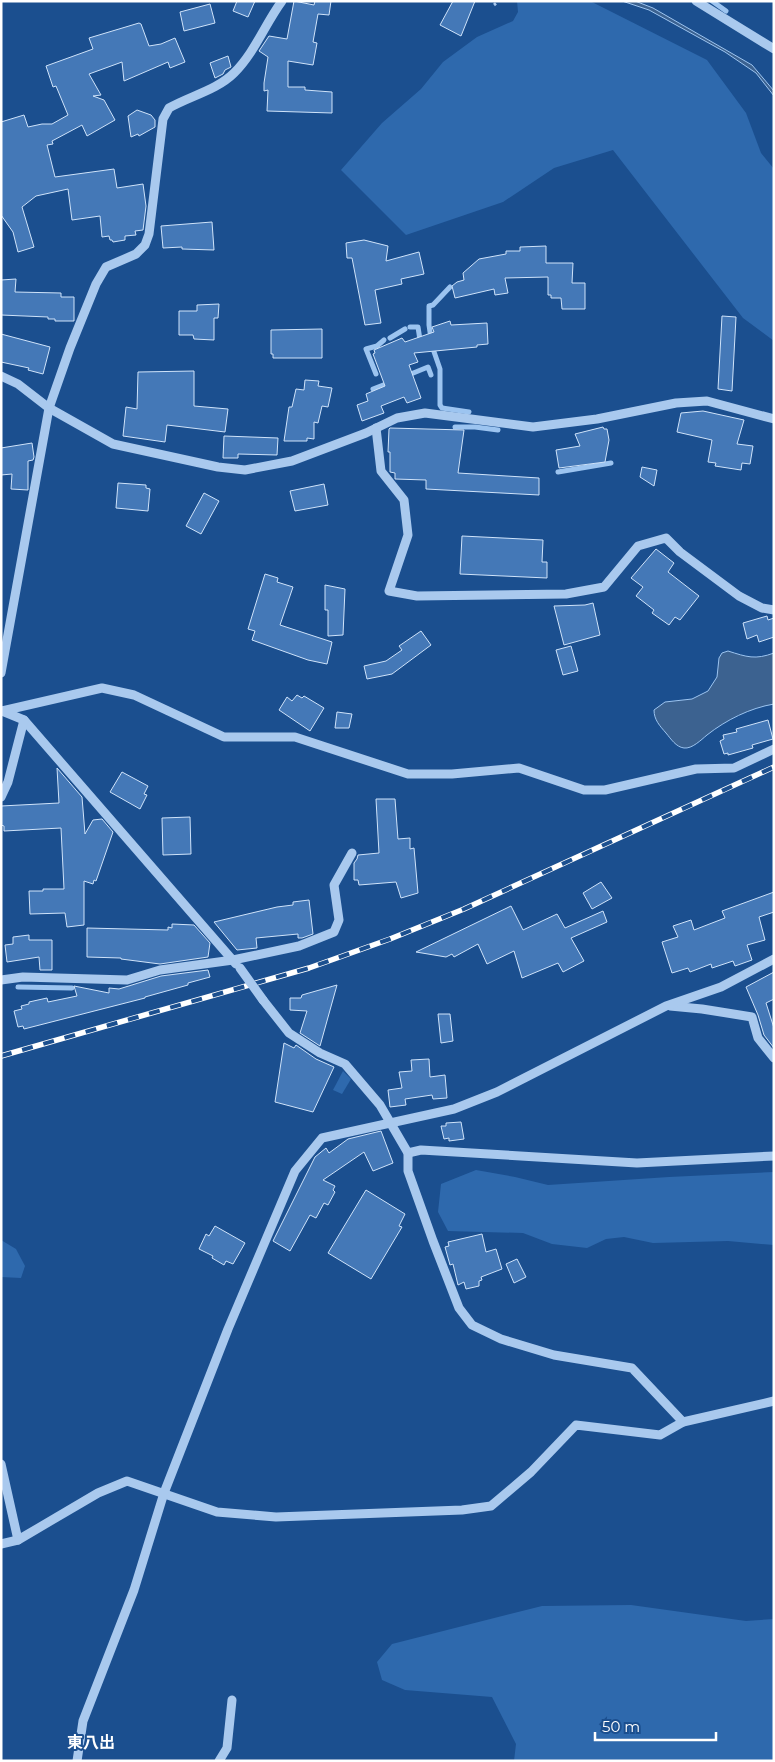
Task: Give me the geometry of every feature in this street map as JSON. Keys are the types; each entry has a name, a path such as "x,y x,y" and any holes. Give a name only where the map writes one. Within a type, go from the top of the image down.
{"street":[{"path":"1,673 49,408 70,348 96,284 106,267 136,254 144,246 149,234 163,119 169,108 212,88 234,72 248,55 282,1"},
{"path":"696,1 774,49"},
{"path":"1,376 18,384 49,408 113,444 218,467 245,470 292,460 397,418 426,413 533,427 597,419 676,403 707,401 774,419"},
{"path":"376,428 381,471 404,500 408,535 389,590 417,596 566,594 604,587 638,546 666,538 680,552 739,596 762,608 774,610"},
{"path":"1,711 102,688 134,695 224,737 295,737 408,774 452,774 518,768 584,790 605,790 696,769 734,768 774,749"},
{"path":"1,711 24,720 240,968 289,1033 320,1053 345,1064 380,1105 408,1153 408,1171 433,1241 459,1308 472,1325 501,1339 554,1355 632,1368 683,1422"},
{"path":"1,797 8,782 24,720"},
{"path":"1,980 24,977 127,980 160,970 233,960 299,946 334,932 339,920 334,885 352,853"},
{"path":"78,1761 84,1721 134,1590 164,1493 228,1329 295,1171 322,1138 454,1110 497,1092 666,1006 721,987 774,960"},
{"path":"666,1006 702,1009 752,1018 758,1038 774,1058"},
{"path":"408,1153 421,1150 637,1163 774,1156"},
{"path":"1,1544 18,1540 98,1493 127,1481 217,1512 276,1517 462,1510 491,1506 531,1472 576,1424 660,1435 683,1422 774,1401"},
{"path":"1,1464 18,1540"},
{"path":"219,1761 227,1748 232,1700"}],"path":[{"path":"494,5 499,1"}],"shaded area":[{"path":"517,1 590,1 707,60 746,113 761,153 774,169 774,341 743,318 613,150 554,168 503,202 406,235 341,170 382,123 421,89 443,62 477,37 513,21 518,12"},
{"path":"622,1 635,1 653,8 752,65 774,91 774,96 756,73 725,52 649,10"},
{"path":"728,651 751,657 774,653 774,704 756,708 730,720 690,747 684,748 679,746 658,723 654,710 665,702 692,699 708,691 717,677 719,658 722,653"},
{"path":"343,1071 351,1079 342,1094 333,1090"},
{"path":"476,1170 548,1185 774,1172 774,1245 728,1241 653,1243 624,1237 606,1239 587,1248 552,1244 523,1233 448,1231 438,1212 441,1184"},
{"path":"1,1240 16,1249 25,1266 21,1278 1,1277"},
{"path":"631,1605 746,1621 774,1619 774,1761 514,1761 516,1744 492,1697 405,1690 382,1680 377,1662 392,1644 542,1606"}],"building":[{"path":"237,1 255,1 248,17 233,11"},
{"path":"294,1 314,5 315,1 331,1 329,15 318,14 313,42 317,43 313,65 288,61 288,87 305,87 305,90 332,92 332,113 267,111 268,90 264,91 264,83 268,57 259,51 269,36 287,39"},
{"path":"453,1 475,1 461,36 440,25"},
{"path":"210,4 215,23 184,31 180,12"},
{"path":"139,23 149,46 161,44 175,38 185,62 170,68 168,62 124,81 122,62 89,74 101,95 93,96 104,100 115,120 87,136 82,125 52,141 53,144 47,145 55,177 114,169 117,188 143,184 146,206 143,230 135,231 136,235 125,236 125,240 113,242 109,236 102,237 100,216 72,220 68,189 36,196 22,207 34,247 18,252 13,232 1,215 1,122 24,115 28,127 52,124 68,115 56,86 53,87 46,66 93,49 89,38"},
{"path":"228,56 231,67 215,78 210,63"},
{"path":"137,110 151,115 155,120 155,127 139,136 138,134 131,137 128,116"},
{"path":"212,222 214,250 182,249 182,247 163,248 161,226"},
{"path":"364,240 388,246 386,261 419,252 424,274 401,279 402,284 375,290 381,323 365,325 352,258 347,258 346,243"},
{"path":"546,246 546,263 573,263 572,283 585,283 585,309 562,309 561,298 551,298 551,295 548,295 548,277 505,278 508,293 495,295 494,289 455,298 452,286 464,280 463,273 479,259 506,254 506,251 520,251 520,247"},
{"path":"16,279 15,292 61,293 61,297 74,297 74,321 55,321 55,319 48,319 48,317 1,315 1,280"},
{"path":"219,304 218,318 214,318 214,340 194,339 193,335 179,335 179,311 197,311 197,305"},
{"path":"722,316 736,317 732,391 718,389"},
{"path":"450,321 451,325 487,323 488,344 477,345 477,347 414,353 418,362 409,365 421,398 407,403 404,397 381,406 384,413 362,421 357,405 368,401 366,394 385,386 373,354 375,353 374,350 402,338 405,342 434,332 432,327"},
{"path":"322,329 322,358 273,358 273,354 271,354 271,330"},
{"path":"1,334 50,347 43,374 28,370 29,368 1,362"},
{"path":"194,371 194,406 228,409 225,432 167,425 165,442 123,436 126,407 137,409 138,372"},
{"path":"305,380 319,381 318,386 332,388 328,407 322,406 318,423 314,422 314,439 307,438 307,441 284,441 289,407 292,407 296,389 304,390"},
{"path":"703,411 744,420 737,444 753,446 750,464 742,463 741,470 715,466 716,463 708,462 712,440 677,432 681,413"},
{"path":"603,427 607,429 609,440 605,462 559,468 556,450 580,446 575,434"},
{"path":"390,428 464,430 458,473 539,478 539,495 426,489 426,480 395,479 395,473 390,472 390,452 388,452"},
{"path":"224,436 278,438 277,455 238,454 238,458 223,458"},
{"path":"32,443 34,457 33,460 28,461 28,490 11,489 12,474 1,475 1,448"},
{"path":"642,467 657,470 654,486 640,477"},
{"path":"118,483 146,485 146,488 150,489 148,511 116,508"},
{"path":"324,484 328,505 295,511 290,491"},
{"path":"204,493 219,501 201,534 186,526"},
{"path":"462,536 543,540 542,562 547,562 547,578 460,574"},
{"path":"656,549 674,563 668,572 699,596 680,620 675,617 669,625 652,613 654,610 636,596 643,587 631,578"},
{"path":"265,574 278,578 277,582 293,587 280,625 332,642 327,664 308,660 252,640 255,631 248,629"},
{"path":"325,585 345,589 343,635 328,636 328,610 325,610"},
{"path":"593,603 600,635 564,645 554,606"},
{"path":"767,616 768,620 774,618 774,637 759,642 757,635 747,639 743,623"},
{"path":"421,631 431,645 392,674 367,679 364,666 386,661 402,650 399,646"},
{"path":"571,646 578,671 563,675 556,650"},
{"path":"297,695 302,698 304,696 324,708 310,731 279,710 287,697 292,701"},
{"path":"337,712 352,714 349,728 335,728"},
{"path":"768,720 773,739 752,745 753,748 728,755 728,753 724,754 720,741 724,739 723,735 737,732 736,729"},
{"path":"57,768 82,797 85,834 93,820 102,819 113,832 96,881 94,880 93,884 84,881 84,925 67,927 65,913 30,914 29,891 64,889 61,828 4,831 4,826 1,825 1,806 59,803"},
{"path":"122,772 148,786 144,794 147,795 140,809 110,792"},
{"path":"376,799 395,799 398,839 410,838 410,849 414,848 418,893 401,898 396,882 359,885 358,880 354,880 354,863 358,855 379,853"},
{"path":"190,817 191,854 163,855 162,818"},
{"path":"601,882 612,898 592,909 583,893"},
{"path":"774,892 774,912 759,917 765,940 747,945 752,960 735,966 733,961 712,968 711,964 690,972 688,968 672,973 662,942 678,937 673,926 691,920 694,930 725,918 722,911"},
{"path":"309,900 313,934 302,938 298,938 298,934 256,938 257,948 237,950 214,922 293,905 293,902"},
{"path":"511,906 523,930 557,914 565,928 603,911 607,922 571,938 584,961 563,972 558,963 522,978 514,951 487,964 478,944 454,957 452,954 446,957 416,952"},
{"path":"172,924 194,925 210,943 208,957 160,964 121,958 87,957 87,928 168,930 168,927 172,928"},
{"path":"29,935 29,940 52,940 52,970 40,970 39,957 7,962 5,945 13,944 13,937"},
{"path":"208,970 210,977 145,998 24,1029 23,1026 18,1027 14,1011 22,1009 21,1006 29,1004 29,1002 47,998 48,1002 77,996 74,986 109,993 109,988 119,989 161,976"},
{"path":"774,972 774,999 766,1003 774,1028 774,1048 764,1035 746,987"},
{"path":"337,985 320,1046 300,1033 307,1011 290,1010 290,998 301,998 302,995"},
{"path":"438,1014 450,1014 453,1041 441,1043"},
{"path":"284,1043 294,1048 296,1045 316,1059 334,1067 313,1112 275,1102"},
{"path":"429,1059 430,1077 445,1075 447,1098 433,1099 432,1095 405,1099 406,1105 390,1107 388,1090 402,1088 399,1072 412,1071 411,1060"},
{"path":"461,1122 464,1139 449,1141 449,1138 444,1139 441,1126 446,1126 446,1123"},
{"path":"381,1131 393,1163 373,1171 364,1152 323,1180 335,1186 333,1190 335,1192 328,1205 324,1203 316,1218 310,1215 290,1251 273,1241 315,1157 326,1148 329,1153 348,1139"},
{"path":"366,1190 405,1214 399,1226 402,1227 371,1279 328,1253"},
{"path":"215,1226 245,1243 233,1264 226,1261 224,1265 212,1258 213,1256 199,1249 206,1234 209,1236"},
{"path":"482,1234 486,1252 496,1249 502,1269 481,1277 482,1280 479,1281 479,1286 466,1289 464,1282 458,1285 453,1264 450,1265 445,1247 449,1246 448,1242"},
{"path":"517,1259 526,1277 514,1283 506,1264"}],"waterway":[{"path":"712,1 726,11"},
{"path":"450,287 433,305 429,306 432,346 440,369 440,405 442,408 469,412"},
{"path":"410,327 418,327 420,340"},
{"path":"390,338 405,329"},
{"path":"376,374 366,349 377,346 384,340"},
{"path":"406,376 428,367 431,375"},
{"path":"373,389 391,382"},
{"path":"455,427 498,430"},
{"path":"558,472 611,463"},
{"path":"18,987 72,988"}],"railway":[{"path":"1,1056 309,968 390,939 464,909 774,767"}],"district":[{"name":"東八出","path":"91,1742"}]}
